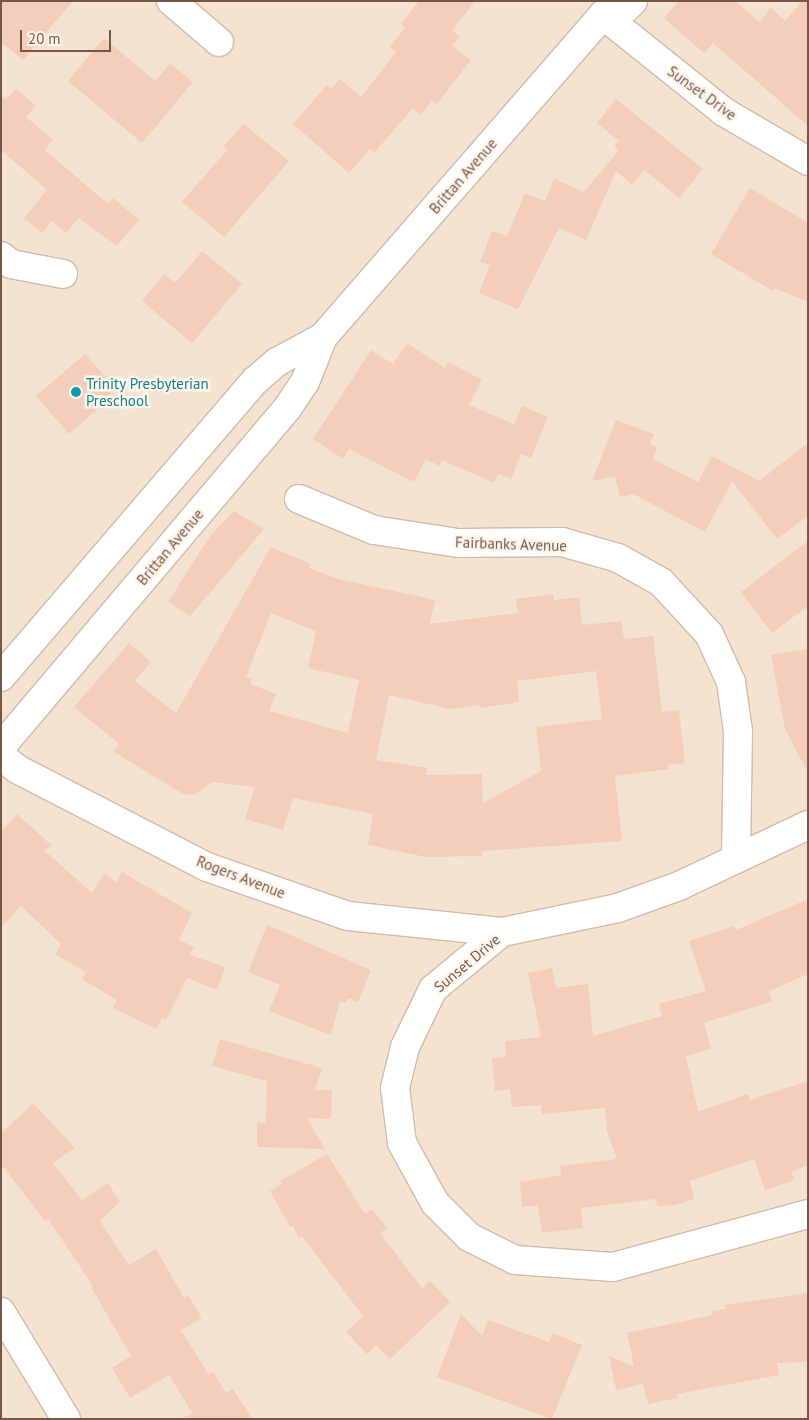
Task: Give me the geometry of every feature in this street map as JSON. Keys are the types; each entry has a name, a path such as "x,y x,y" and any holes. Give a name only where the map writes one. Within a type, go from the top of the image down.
{"street":[{"path":"171,1 219,42"},
{"path":"602,8 626,8 632,1"},
{"name":"Sunset Drive","path":"602,8 724,112 808,161"},
{"name":"Brittan Avenue","path":"1,747 288,407 305,382 323,337 602,8"},
{"path":"1,256 11,264 63,274"},
{"name":"Brittan Avenue","path":"1,677 256,380 277,362 323,337"},
{"name":"Fairbanks Avenue","path":"299,499 374,530 458,543 562,542 618,558 661,582 709,634 731,682 738,731 736,858"},
{"name":"Rogers Avenue","path":"1,756 17,769 207,867 348,916 502,932"},
{"name":"Sunset Drive","path":"808,825 679,886 618,908 502,932 433,989 405,1047 395,1088 402,1143 435,1203 469,1237 515,1260 613,1268 808,1214"},
{"path":"1,1312 66,1419"}],"shaded area":[{"path":"1,1 808,1 808,1419 1,1419"}],"building":[{"path":"1,1 73,1 23,60 1,42"},
{"path":"419,1 475,1 452,31 460,36 452,46 471,60 437,104 432,100 421,115 413,108 374,153 370,149 349,173 293,124 327,85 331,89 340,79 361,97 396,52 390,47 405,28 401,24"},
{"path":"679,1 735,1 759,22 771,8 785,21 802,1 808,1 808,126 713,43 704,53 664,18"},
{"path":"104,38 155,81 170,63 193,82 142,143 68,81"},
{"path":"16,89 36,106 26,117 53,140 45,150 108,204 113,198 139,220 117,246 79,218 66,233 52,221 42,233 24,218 47,190 1,150 1,96 6,100"},
{"path":"616,99 703,169 679,198 644,170 632,185 616,171 586,240 559,228 518,309 479,293 490,265 480,262 492,231 507,236 525,193 545,201 554,179 584,192 619,150 614,146 619,141 597,123"},
{"path":"244,124 289,161 224,237 182,202 227,150 223,147"},
{"path":"750,188 808,223 808,302 775,288 773,291 711,254"},
{"path":"202,251 242,284 192,343 142,301 164,274 175,283"},
{"path":"407,343 445,368 448,362 482,380 469,405 514,424 522,406 548,417 531,458 521,454 511,479 498,474 494,483 442,460 439,466 426,459 414,482 349,449 343,459 313,439 371,350 393,364"},
{"name":"Trinity Presbyterian Preschool","path":"85,354 116,389 99,402 102,405 69,434 36,396"},
{"path":"616,420 654,434 650,444 657,447 653,459 698,482 712,456 759,481 808,443 808,516 777,539 732,481 705,532 633,494 620,497 615,476 592,481"},
{"path":"234,511 264,529 190,616 168,602 210,536"},
{"path":"808,541 808,606 772,633 741,592"},
{"path":"271,547 311,564 309,568 338,579 435,600 430,624 518,613 516,599 553,594 554,600 579,597 582,625 621,621 624,639 653,636 662,712 679,710 685,763 668,765 669,769 615,776 622,841 482,851 482,856 426,857 368,845 373,814 293,798 283,830 245,819 255,787 212,782 194,795 183,794 114,752 119,744 74,707 129,643 151,662 135,681 176,713","holes":["271,613 316,631 308,668 359,680 348,733 269,711 276,694 250,684 252,679 246,677","596,671 602,719 536,727 541,771 483,803 482,774 426,775 427,768 376,760 389,695 450,709 480,705 480,708 519,702 517,681"]},
{"path":"808,649 808,773 785,729 771,655"},
{"path":"17,814 51,845 45,851 92,893 104,874 117,882 122,872 192,913 179,940 194,947 190,955 225,967 217,990 187,978 166,1020 162,1018 157,1029 113,1008 117,1000 82,979 86,972 55,954 61,944 21,906 1,928 1,832"},
{"path":"808,899 808,974 769,991 772,1001 704,1023 711,1049 686,1056 698,1112 748,1094 750,1100 808,1081 808,1165 791,1172 794,1180 765,1190 754,1159 690,1181 694,1199 675,1205 657,1206 656,1199 581,1208 583,1228 542,1233 538,1205 522,1207 520,1182 561,1175 560,1166 617,1159 607,1131 605,1108 542,1114 541,1105 512,1107 510,1089 495,1091 492,1058 506,1057 505,1041 541,1037 528,973 552,968 556,988 588,984 593,1036 662,1016 659,1004 706,991 689,941 734,926 736,930"},
{"path":"267,925 371,970 358,1002 348,998 346,1003 340,1001 331,1035 269,1011 280,985 248,972"},
{"path":"220,1039 322,1068 315,1090 332,1090 331,1119 307,1118 325,1149 257,1147 257,1122 266,1123 267,1081 212,1066"},
{"path":"33,1103 75,1148 53,1163 82,1200 108,1183 120,1202 100,1221 129,1265 156,1249 184,1298 188,1295 202,1318 181,1330 209,1375 213,1372 226,1393 233,1389 252,1419 182,1419 192,1413 169,1375 130,1398 112,1368 131,1356 91,1287 93,1286 48,1219 45,1221 1,1164 1,1134"},
{"path":"327,1154 365,1214 372,1209 387,1228 380,1233 422,1288 430,1281 450,1302 390,1359 376,1345 367,1354 346,1332 363,1316 302,1236 299,1238 293,1226 290,1227 270,1191 282,1184 280,1181"},
{"path":"808,1293 808,1362 777,1363 779,1375 677,1394 677,1398 648,1404 643,1384 616,1390 609,1356 634,1366 627,1333 713,1315 712,1311 726,1309 725,1305"},
{"path":"461,1314 482,1336 488,1320 549,1342 553,1333 582,1345 552,1419 437,1377"}],"place":[{"name":"Trinity Presbyterian Preschool","path":"76,392"}]}
